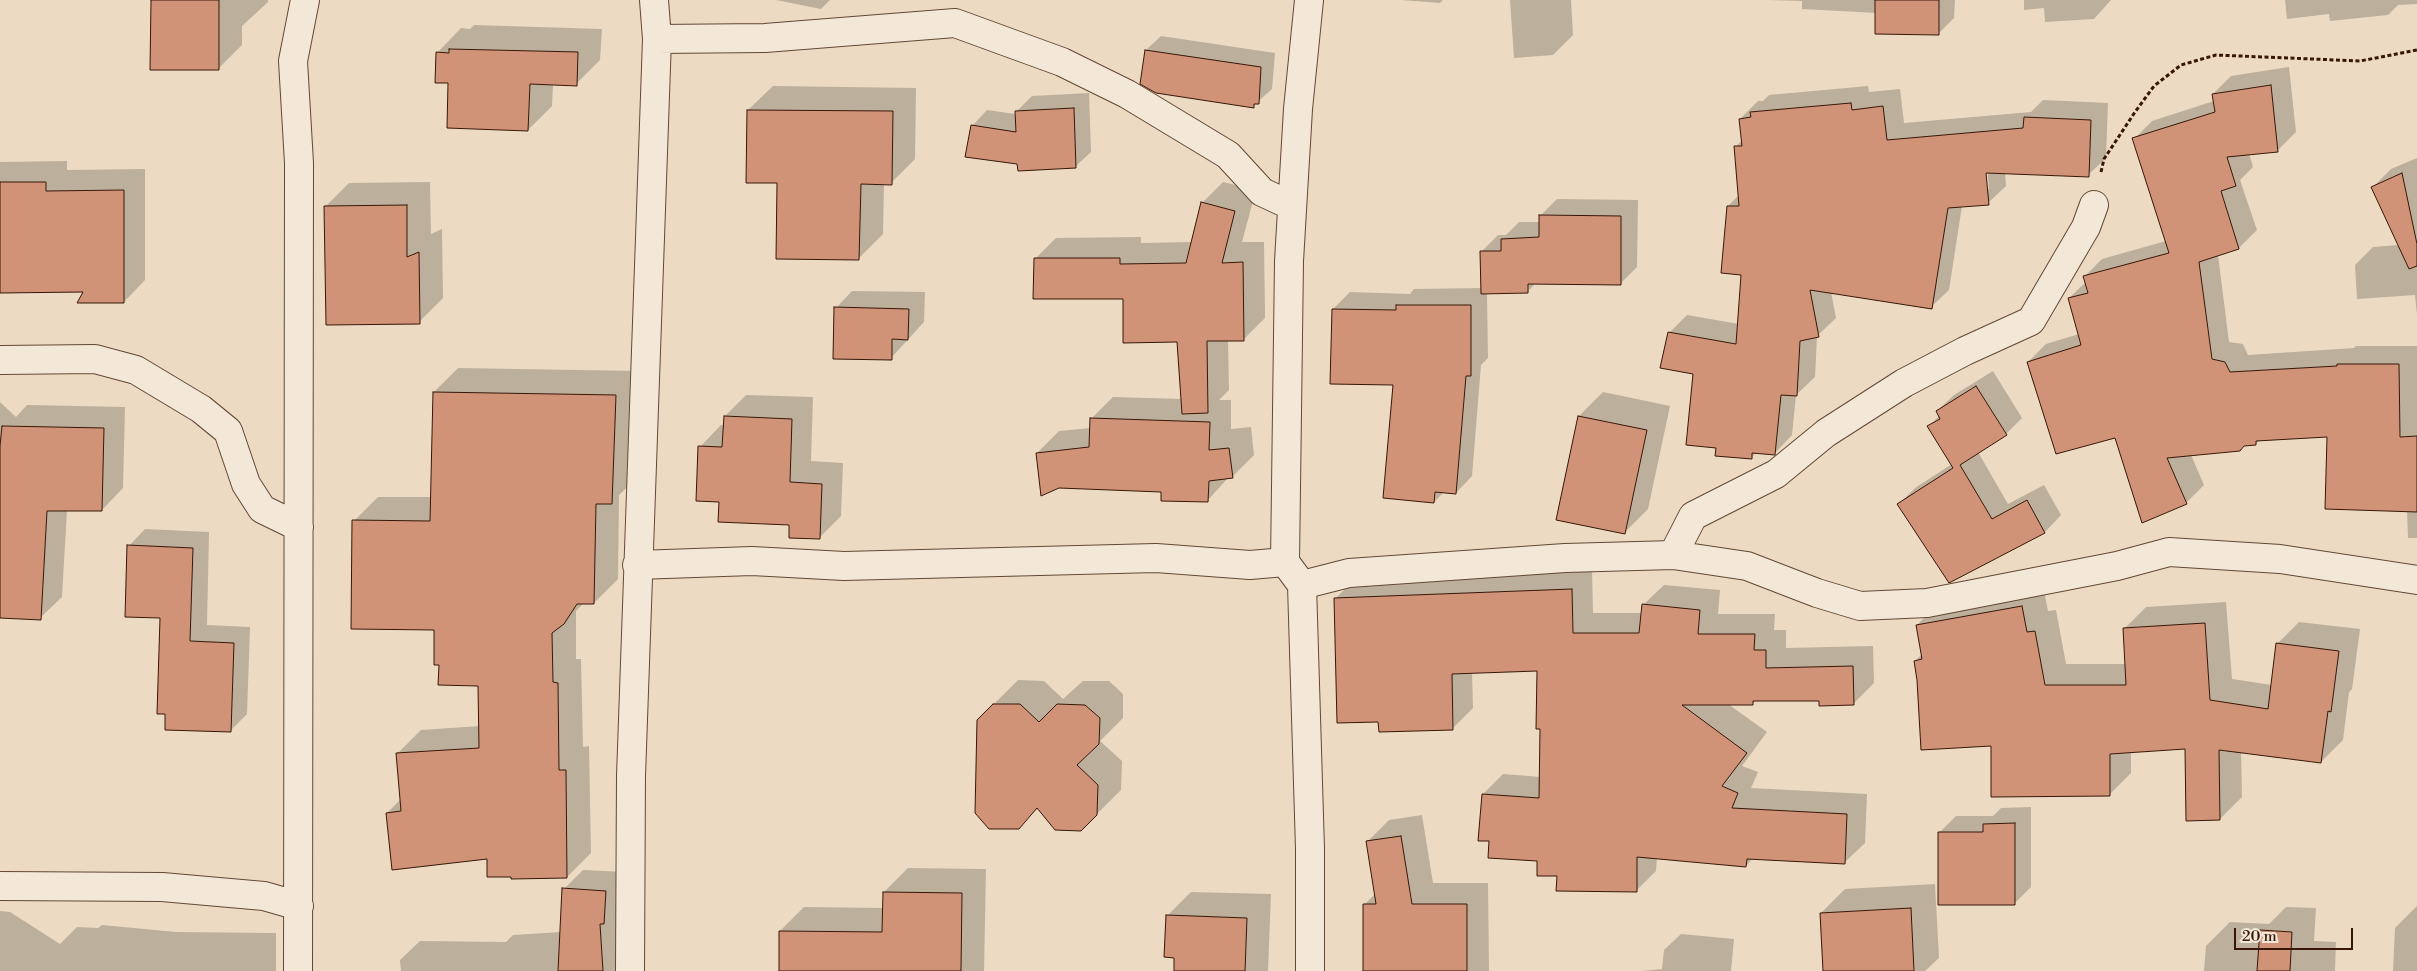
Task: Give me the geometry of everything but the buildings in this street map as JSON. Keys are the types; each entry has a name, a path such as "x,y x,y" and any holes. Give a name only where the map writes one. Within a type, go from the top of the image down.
{"street":[{"path":"298,971 299,163 294,61 306,0"},
{"path":"630,971 631,776 637,566 658,39 654,0"},
{"path":"1309,0 1298,109 1292,206 1286,394 1285,562 1302,584 1310,849 1310,971"},
{"path":"658,39 765,38 955,23 1062,62 1127,94 1228,155 1262,192 1292,206"},
{"path":"1674,555 1693,516 1776,474 1826,433 1904,383 1965,351 2031,321 2086,227 2094,205"},
{"path":"0,360 95,359 136,370 201,409 228,431 246,484 262,509 299,527"},
{"path":"1302,584 1350,573 1565,558 1674,555 1747,566 1817,593 1860,606 1927,603 2117,566 2169,552 2280,559 2417,580"},
{"path":"637,566 752,561 844,566 1156,558 1250,565 1285,562"},
{"path":"0,886 162,887 264,896 299,906"}],"path":[{"path":"2094,205 2104,159 2154,86 2182,65 2216,55 2360,61 2417,50"}]}
